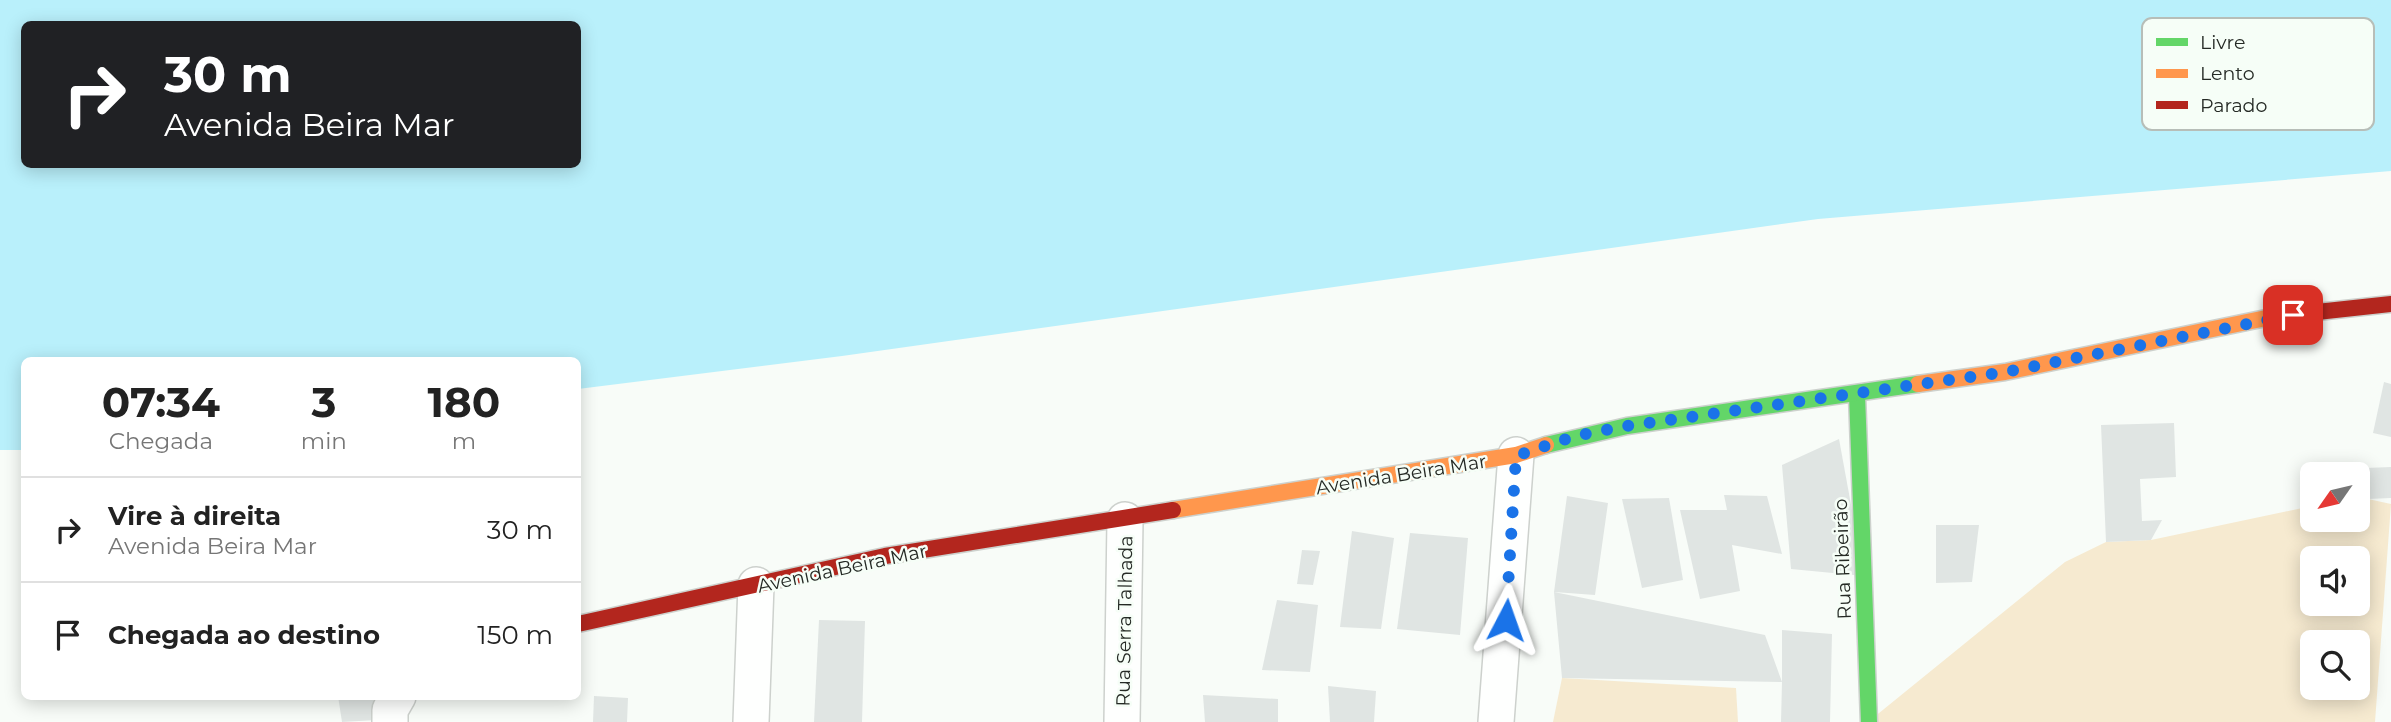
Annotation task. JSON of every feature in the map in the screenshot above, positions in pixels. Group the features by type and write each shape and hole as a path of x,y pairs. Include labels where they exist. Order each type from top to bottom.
{"street":[{"name":"Avenida Beira Mar","path":"581,623 885,556 1516,456 1575,436 1627,426 1857,395 2078,359 2271,317 2391,304"},
{"name":"Rua Ribeirão","path":"1857,395 1869,722"},
{"path":"1496,722 1516,456"},
{"name":"Rua Serra Talhada","path":"1122,722 1125,520"},
{"path":"751,722 757,585"}],"shaded area":[{"path":"2370,499 2391,504 2375,722 1868,722 2065,562 2106,542 2151,540 2300,509 2300,532 2370,532"},
{"path":"1562,678 1736,688 1738,722 1553,722"}],"water":[{"path":"0,0 2391,0 2391,171 1818,219 842,356 581,389 581,357 21,357 21,450 0,450"}],"building":[{"path":"2384,382 2391,384 2391,437 2373,433"},
{"path":"2174,423 2176,477 2140,479 2142,521 2162,520 2151,540 2106,542 2101,425"},
{"path":"1839,439 1864,576 1791,569 1782,465"},
{"path":"2391,467 2391,498 2370,499 2370,468"},
{"path":"1724,495 1767,496 1782,554 1732,545 1740,591 1700,599 1680,510 1727,510"},
{"path":"1567,496 1608,503 1595,595 1554,592"},
{"path":"1669,498 1683,580 1642,588 1622,499"},
{"path":"1936,525 1979,525 1972,582 1936,583"},
{"path":"1352,531 1394,538 1381,629 1340,627"},
{"path":"1410,533 1468,538 1460,635 1397,629"},
{"path":"1302,550 1320,551 1313,585 1297,584"},
{"path":"1554,592 1765,635 1782,682 1562,678"},
{"path":"1277,600 1318,605 1310,672 1262,670"},
{"path":"819,620 865,621 862,722 814,722"},
{"path":"1782,630 1832,634 1830,722 1781,722"},
{"path":"1328,686 1376,691 1374,722 1330,722"},
{"path":"1203,695 1278,699 1278,722 1205,722"},
{"path":"594,696 628,698 627,722 593,722"},
{"path":"339,700 374,700 376,720 342,722"}],"traffic: fast":[{"path":"1546,445 1627,426 1918,384"},
{"path":"1857,395 1869,722"}],"traffic: slow":[{"path":"1918,384 2005,372 2271,317"},
{"path":"1173,510 1516,455 1546,445"}],"traffic: jam":[{"path":"2271,317 2391,304"},
{"path":"581,623 885,556 1173,510"}],"route":[{"path":"1506,620 1516,456 1575,436 1627,426 2005,372 2271,317 2293,315"}]}
